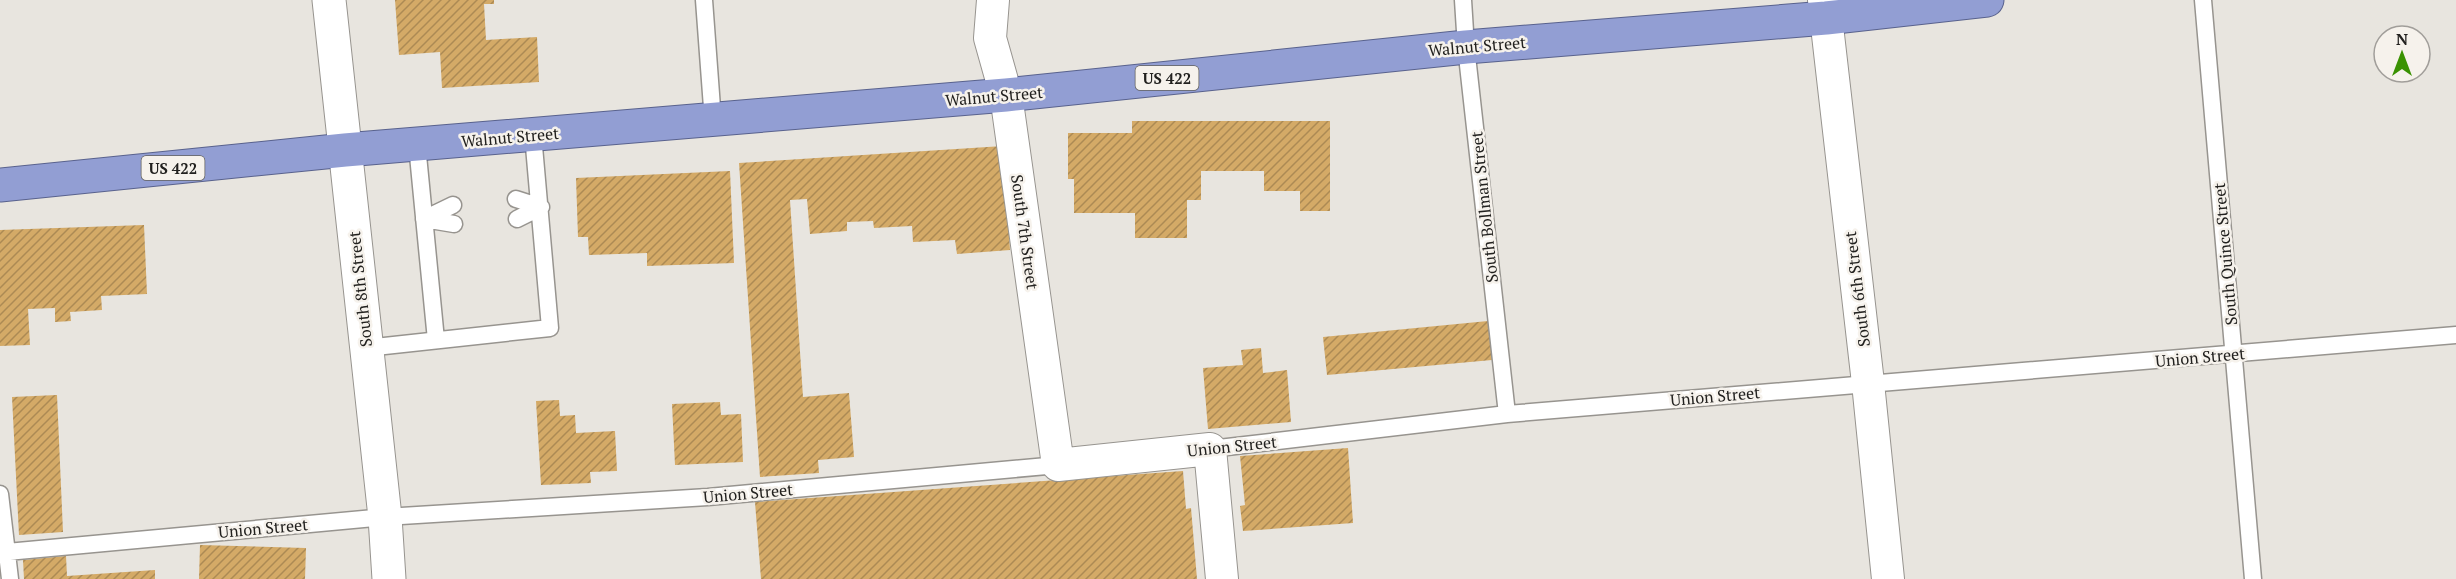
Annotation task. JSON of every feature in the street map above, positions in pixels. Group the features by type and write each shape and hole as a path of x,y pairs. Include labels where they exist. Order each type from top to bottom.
{"highway":[{"name":"Walnut Street","path":"0,185 345,150 1006,95 1825,9 1987,0"}],"street":[{"name":"South 8th Street","path":"329,0 385,517 389,579"},
{"name":"South 7th Street","path":"993,0 990,38 1006,95 1058,465"},
{"name":"South 6th Street","path":"1825,9 1888,579"},
{"name":"Union Street","path":"1058,465 1210,449"},
{"path":"1210,449 1222,579"}],"lane":[{"path":"704,0 713,121"},
{"name":"South Bollman Street","path":"1463,0 1466,47 1507,414"},
{"name":"South Quince Street","path":"2203,0 2253,579"},
{"path":"366,348 550,328 533,135"},
{"path":"417,145 436,340"},
{"path":"516,199 541,207"},
{"path":"424,219 453,205"},
{"path":"518,219 541,207"},
{"path":"424,219 454,224"},
{"name":"Union Street","path":"1210,449 1507,414 2456,335"},
{"name":"Union Street","path":"7,552 385,517 708,497 1058,465"},
{"path":"0,494 10,579"}],"building":[{"path":"395,0 494,0 494,4 484,4 486,40 537,37 539,82 442,88 440,52 399,55"},
{"path":"1132,121 1330,121 1330,211 1300,211 1300,191 1264,191 1264,171 1201,171 1201,200 1187,200 1187,238 1135,238 1135,213 1074,213 1074,179 1068,179 1068,133 1132,133"},
{"path":"1003,146 1010,250 957,254 955,240 913,242 912,226 874,228 873,221 847,222 847,231 810,234 807,199 790,200 803,397 849,393 854,457 818,460 819,473 760,477 739,163"},
{"path":"730,171 734,263 647,266 647,253 589,255 588,237 578,237 576,178"},
{"path":"144,225 147,294 101,296 102,310 70,312 71,321 55,322 55,308 28,309 30,345 0,346 0,230"},
{"path":"1488,321 1492,360 1327,375 1323,337"},
{"path":"1261,348 1263,373 1287,370 1291,422 1208,429 1203,368 1243,365 1241,350"},
{"path":"57,395 63,532 19,535 12,397"},
{"path":"559,400 560,416 575,415 576,433 615,431 617,471 590,472 591,483 541,485 536,401"},
{"path":"720,402 721,415 741,414 743,462 675,465 672,404"},
{"path":"1348,448 1353,523 1243,531 1240,506 1245,505 1240,456"},
{"path":"1183,471 1186,509 1191,508 1197,579 761,579 755,502"},
{"path":"200,545 306,548 305,579 199,579"},
{"path":"66,556 67,576 155,570 155,579 24,579 23,560"}]}
